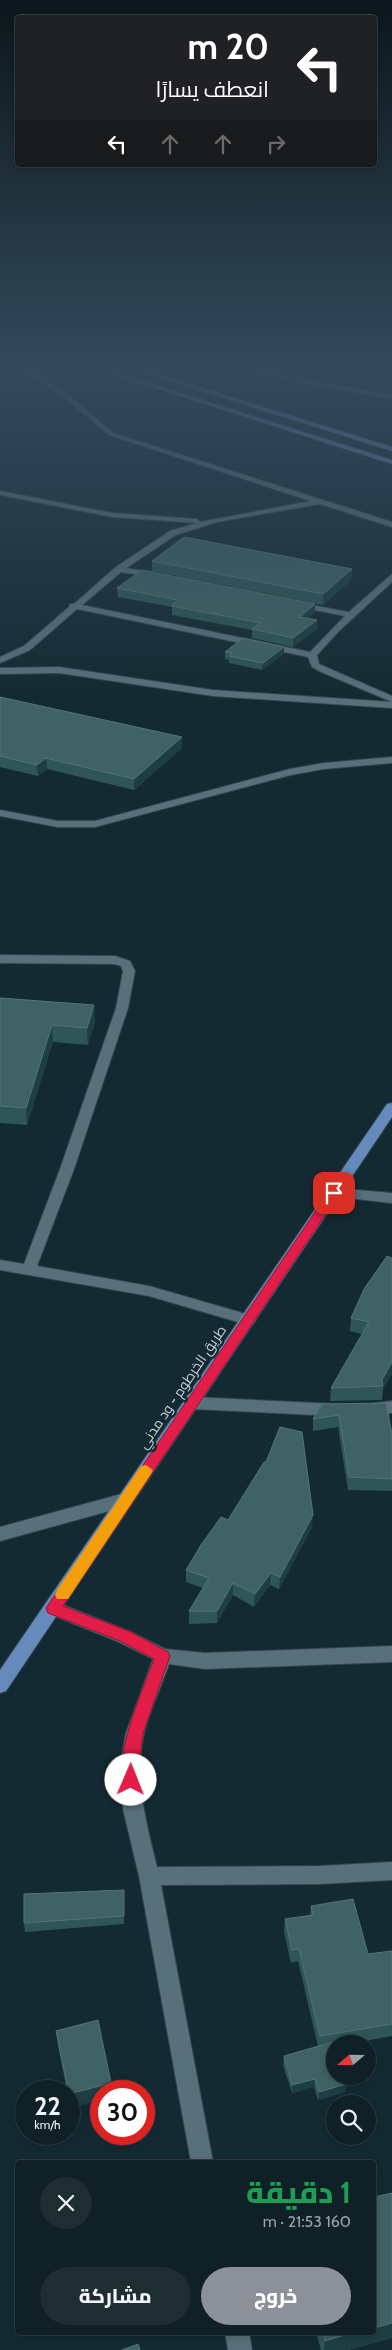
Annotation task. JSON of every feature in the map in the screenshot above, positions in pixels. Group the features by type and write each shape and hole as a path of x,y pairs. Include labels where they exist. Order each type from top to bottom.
{"highway":[{"name":"طريق الخرطوم - ود مدني","path":"0,1685 392,1108"}],"street":[{"path":"250,479 392,525"},
{"path":"0,492 130,517 175,521 216,520"},
{"path":"0,660 27,648 73,606 118,569 173,533 216,520 320,501"},
{"path":"118,569 167,578"},
{"path":"312,655 350,615 392,576"},
{"path":"283,602 350,615"},
{"path":"73,606 312,655"},
{"path":"312,655 316,665 322,669 392,699"},
{"path":"0,671 59,670 213,693 392,705"},
{"path":"0,813 55,825 74,827 95,824 290,772 324,766 392,760"},
{"path":"0,959 114,960 126,964 129,971 122,1008 67,1169 29,1270"},
{"path":"334,1193 392,1198"},
{"path":"0,1265 149,1291 248,1320"},
{"path":"192,1403 344,1410 392,1407"},
{"path":"0,1534 125,1500"},
{"path":"54,1608 125,1637 163,1656 205,1661 392,1654"},
{"path":"163,1656 135,1733 130,1766 133,1809 149,1876 202,2160"},
{"path":"149,1876 319,1875 392,1871"},
{"path":"238,2335 240,2350"}],"building":[{"path":"184,537 352,569 323,594 152,561"},
{"path":"142,570 315,604 300,617 317,620 293,638 252,629 261,623 172,606 178,600 117,588"},
{"path":"243,638 284,647 263,663 229,656 232,653 225,652"},
{"path":"0,697 182,737 134,779 46,758 37,765 0,756"},
{"path":"0,998 94,1005 87,1028 52,1025 26,1108 0,1106"},
{"path":"387,1256 392,1258 392,1362 382,1380 383,1386 331,1388 369,1322 351,1318 364,1289"},
{"path":"386,1403 392,1434 392,1479 349,1477 339,1415 313,1419 322,1404"},
{"path":"280,1427 302,1432 313,1515 280,1577 271,1573 255,1594 233,1583 217,1611 189,1611 209,1578 186,1570 221,1517 228,1520 264,1462 266,1462"},
{"path":"124,1890 124,1916 24,1923 24,1894"},
{"path":"353,1899 368,1954 392,1951 392,2024 320,2036 299,1949 292,1950 285,1919 313,1915 311,1906"},
{"path":"98,2020 110,2080 90,2080 90,2088 80,2091 80,2080 66,2080 56,2031"},
{"path":"326,2044 326,2085 343,2085 319,2092 315,2079 292,2085 284,2056"},
{"path":"392,2193 392,2323 376,2327 376,2197"},
{"path":"324,2335 345,2335 325,2341"},
{"path":"138,2344 140,2350 122,2350"}],"slow traffic":[{"path":"62,1595 146,1470"}],"route":[{"path":"131,1780 130,1766 135,1733 163,1656 125,1637 54,1608 125,1500 334,1193"}]}
